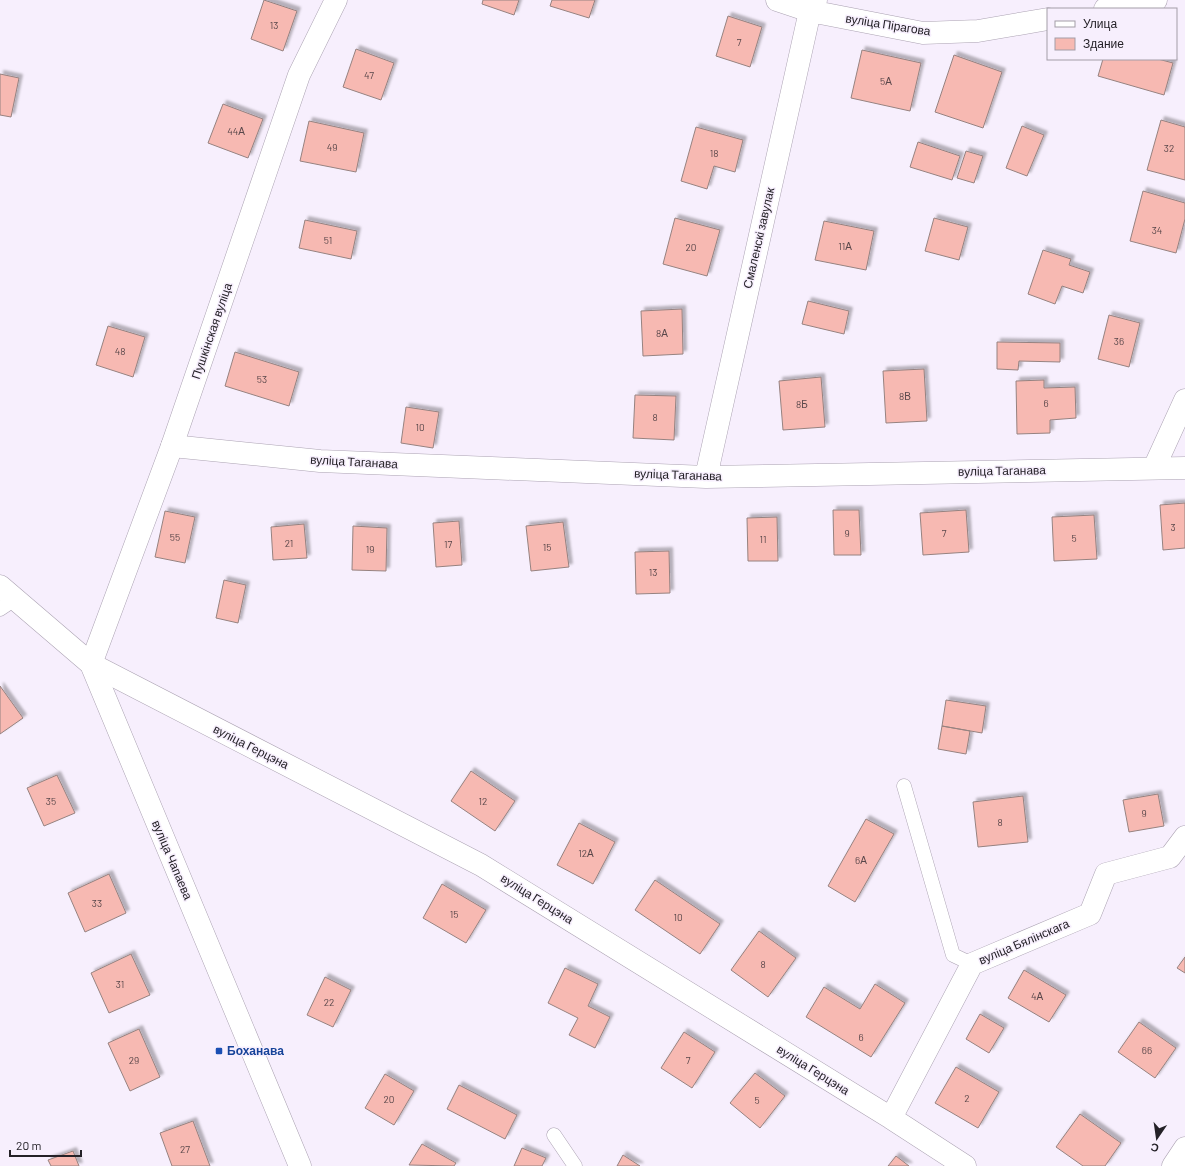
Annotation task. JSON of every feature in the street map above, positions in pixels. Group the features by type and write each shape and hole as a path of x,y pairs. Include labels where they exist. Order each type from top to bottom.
{"street":[{"name":"Пушкінская вуліца","path":"91,664 172,446 299,75 336,0"},
{"name":"вуліца Пірагова","path":"778,0 813,5 923,33 978,31 1047,19"},
{"path":"1111,8 1156,0"},
{"name":"Смаленскі завулак","path":"706,477 813,5"},
{"path":"1154,468 1185,400"},
{"name":"вуліца Таганава","path":"172,446 320,461 706,477 1185,468"},
{"name":"вуліца Чапаева","path":"5,598 91,664 300,1166"},
{"name":"вуліца Герцэна","path":"91,664 481,865 891,1118 965,1166"},
{"name":"вуліца Бялінскага","path":"891,1118 972,964 1090,914 1106,874 1170,857 1185,837"},
{"path":"1173,1166 1185,1148"}],"lane":[{"path":"904,786 953,954 972,964"},
{"path":"554,1135 574,1166"}],"building":[{"path":"264,0 297,11 283,51 251,39"},
{"path":"483,0 519,0 514,15 482,4"},
{"path":"552,0 595,0 589,18 550,6"},
{"path":"728,16 762,27 750,67 716,56"},
{"path":"356,49 394,63 381,100 343,87"},
{"path":"862,50 921,63 910,111 851,98"},
{"path":"954,55 1002,72 983,128 935,112"},
{"path":"1103,60 1162,60 1173,63 1164,95 1098,76"},
{"path":"0,74 19,78 11,117 0,115"},
{"path":"223,104 263,119 248,158 208,143"},
{"path":"1161,120 1185,127 1185,180 1147,170"},
{"path":"309,121 364,133 356,172 300,161"},
{"path":"1022,126 1044,135 1027,176 1006,168"},
{"path":"696,127 743,140 735,172 714,166 707,189 681,181"},
{"path":"918,142 960,156 952,180 910,167"},
{"path":"966,151 983,156 974,183 957,178"},
{"path":"1143,191 1185,203 1185,219 1176,253 1130,241"},
{"path":"675,218 720,230 707,276 663,264"},
{"path":"934,218 968,227 959,260 925,251"},
{"path":"305,220 357,231 351,259 299,248"},
{"path":"824,221 874,231 866,270 815,260"},
{"path":"1043,250 1071,259 1069,265 1090,272 1083,293 1062,286 1055,304 1028,294"},
{"path":"808,301 849,311 844,334 802,324"},
{"path":"682,309 683,354 643,356 641,311"},
{"path":"1109,315 1140,323 1129,367 1098,359"},
{"path":"108,326 145,337 133,377 96,365"},
{"path":"997,342 1060,343 1060,362 1019,361 1018,370 997,369"},
{"path":"235,352 299,372 289,406 225,386"},
{"path":"924,369 927,421 886,423 883,371"},
{"path":"821,377 825,427 783,430 779,381"},
{"path":"1044,380 1044,388 1075,387 1076,418 1050,420 1050,433 1017,434 1016,381"},
{"path":"635,395 676,396 674,440 633,438"},
{"path":"406,407 439,412 433,448 401,443"},
{"path":"1185,503 1185,548 1163,550 1160,505"},
{"path":"833,510 859,510 861,555 834,555"},
{"path":"966,510 969,552 923,555 920,513"},
{"path":"165,511 195,517 185,563 155,557"},
{"path":"1094,515 1097,559 1054,561 1052,517"},
{"path":"777,517 778,561 748,561 747,518"},
{"path":"459,521 462,565 436,567 433,523"},
{"path":"563,522 569,567 531,571 526,526"},
{"path":"304,524 307,558 273,560 271,527"},
{"path":"353,526 387,528 386,571 352,570"},
{"path":"669,551 670,593 636,594 635,552"},
{"path":"224,580 246,585 238,623 216,618"},
{"path":"0,686 23,718 0,734"},
{"path":"946,700 986,706 982,733 942,726"},
{"path":"942,726 970,731 966,754 938,749"},
{"path":"471,771 515,801 495,831 451,801"},
{"path":"57,775 75,813 44,826 27,788"},
{"path":"1158,794 1164,826 1129,832 1123,800"},
{"path":"1023,796 1028,842 978,847 973,802"},
{"path":"866,819 894,834 855,902 828,886"},
{"path":"579,823 615,842 593,884 557,865"},
{"path":"109,874 126,913 85,932 68,893"},
{"path":"655,880 720,924 700,954 635,910"},
{"path":"442,884 486,910 466,943 423,918"},
{"path":"759,931 796,958 768,997 731,970"},
{"path":"131,954 150,995 109,1013 91,973"},
{"path":"1185,957 1185,973 1177,968"},
{"path":"565,968 598,984 588,1006 610,1017 595,1048 569,1035 578,1018 548,1003"},
{"path":"1024,970 1066,995 1049,1022 1008,998"},
{"path":"325,977 351,990 333,1027 307,1015"},
{"path":"875,984 905,1003 871,1057 806,1017 824,987 860,1009"},
{"path":"980,1014 1004,1028 989,1053 966,1039"},
{"path":"1139,1022 1176,1048 1155,1078 1118,1052"},
{"path":"139,1029 160,1077 130,1091 108,1043"},
{"path":"684,1032 715,1052 692,1088 661,1068"},
{"path":"956,1067 999,1092 978,1128 935,1103"},
{"path":"755,1073 785,1096 760,1128 730,1103"},
{"path":"385,1074 414,1091 394,1125 365,1108"},
{"path":"459,1085 517,1115 505,1139 447,1109"},
{"path":"1080,1114 1121,1143 1105,1166 1083,1166 1056,1147"},
{"path":"193,1121 210,1166 172,1166 160,1133"},
{"path":"422,1144 456,1163 454,1166 409,1165"},
{"path":"522,1148 546,1158 542,1166 514,1166"},
{"path":"73,1151 79,1166 51,1166 48,1160"},
{"path":"623,1155 640,1166 617,1166"},
{"path":"896,1156 909,1166 888,1166"}],"place":[{"name":"Боханава","path":"219,1051"}]}
